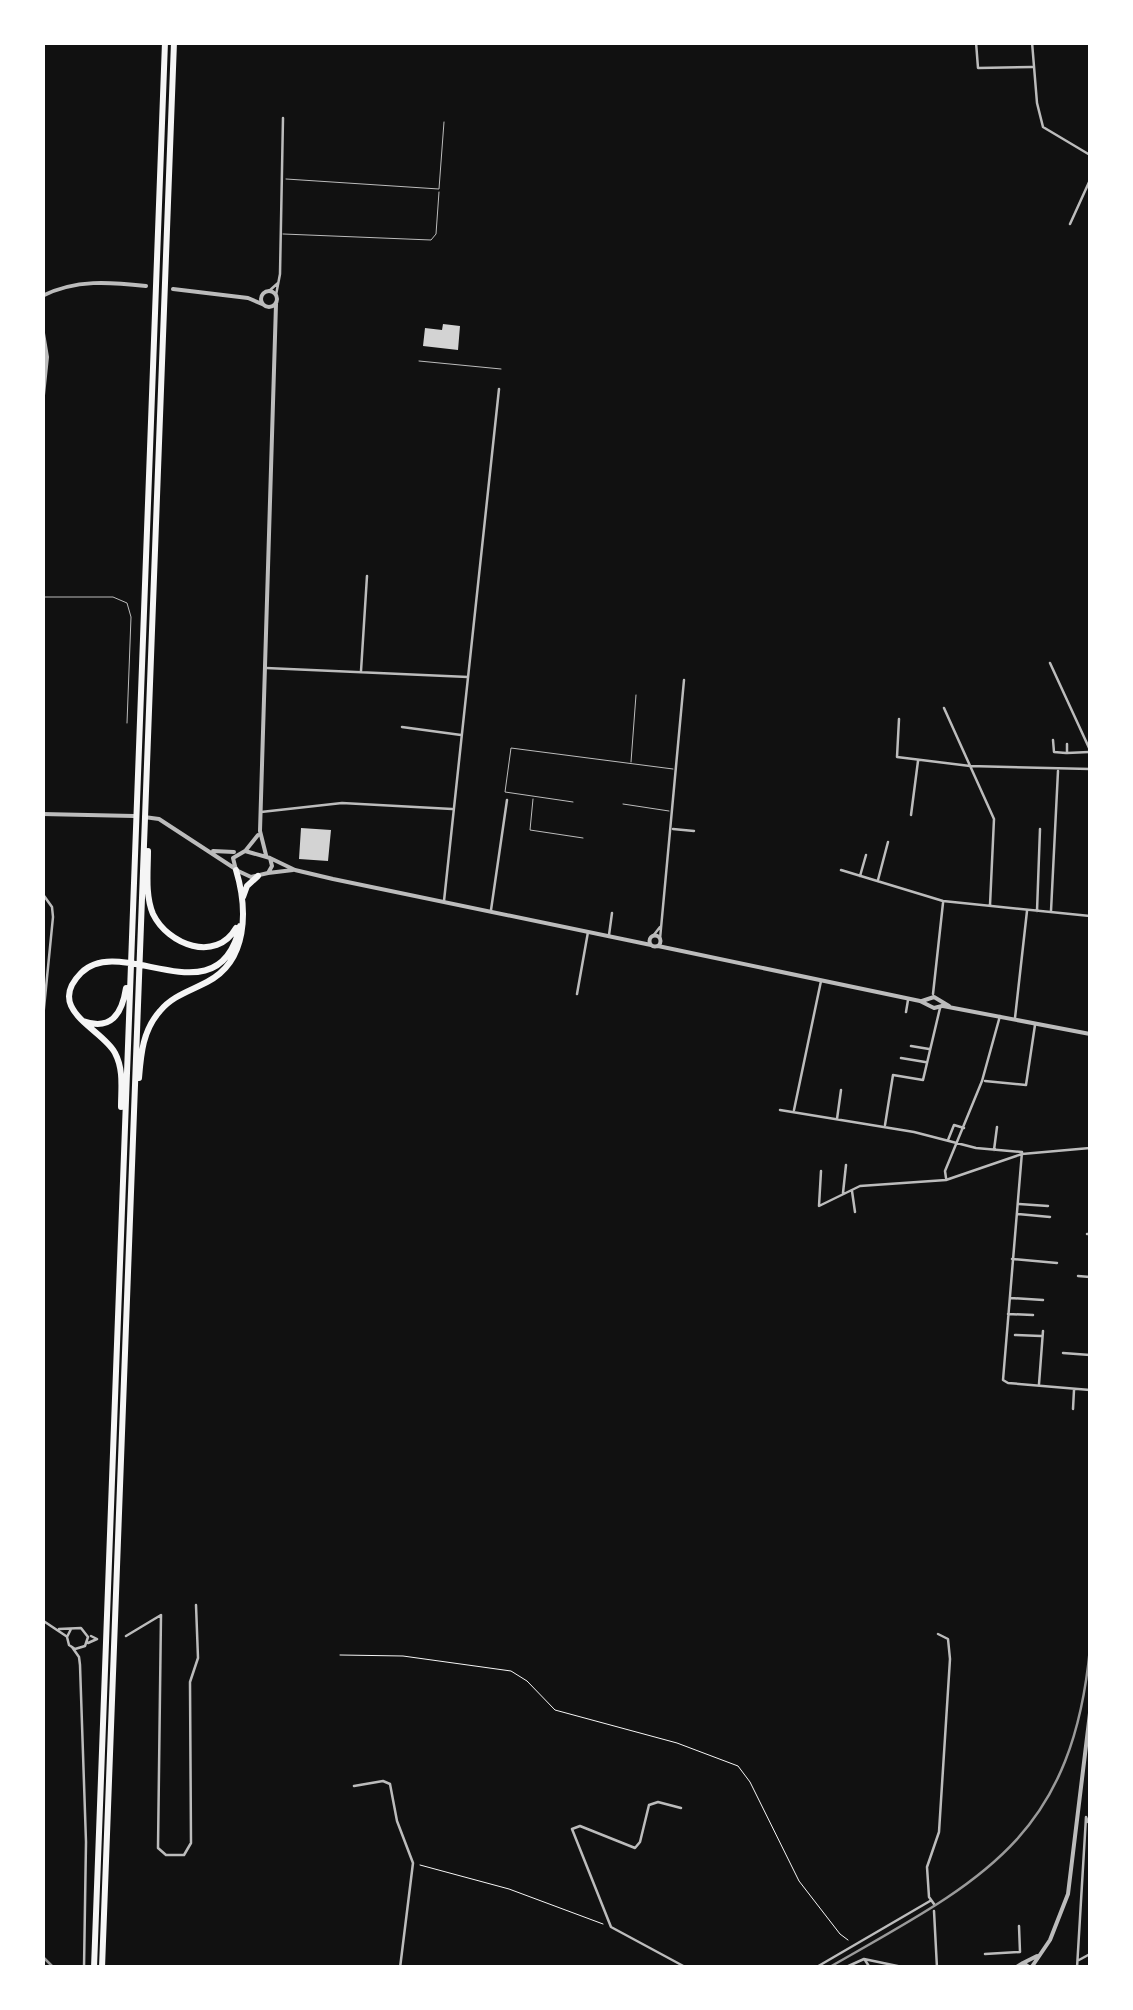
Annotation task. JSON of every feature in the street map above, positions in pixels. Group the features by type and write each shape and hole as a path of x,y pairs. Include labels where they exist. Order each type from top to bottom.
{"highway":[{"path":"102,1968 132,1174 165,42"},
{"path":"174,42 143,830 148,896 156,920 170,935 195,946 214,946 230,938 240,922"},
{"path":"78,1018 90,1024 104,1024 118,1015 123,1004 134,862 143,830"},
{"path":"94,1968 134,862"},
{"path":"235,869 242,904"},
{"path":"132,1174 141,1056 148,1029 172,1000 226,969 238,952 247,886 258,876"},
{"path":"120,1234 121,1071 112,1047 78,1018 71,997 77,978 91,966 117,963 177,972 206,970 231,950 240,922"}],"street":[{"path":"976,42 978,68 1034,67"},
{"path":"1032,42 1043,127 1090,156"},
{"path":"268,873 272,866 260,830 283,118"},
{"path":"1070,224 1090,180"},
{"path":"248,298 262,295 279,282"},
{"path":"42,296 88,283 146,286"},
{"path":"42,288 56,290"},
{"path":"173,290 248,298 277,316"},
{"path":"269,291 276,295"},
{"path":"262,295 262,304"},
{"path":"268,308 276,304"},
{"path":"42,327 48,357 42,405"},
{"path":"444,902 499,390"},
{"path":"361,673 366,576"},
{"path":"1050,662 1090,751 1054,752 1054,740"},
{"path":"265,668 469,677"},
{"path":"659,942 684,680"},
{"path":"944,708 994,819 990,906"},
{"path":"899,719 897,757 970,766 1090,769"},
{"path":"402,728 462,735"},
{"path":"1067,744 1067,753"},
{"path":"911,815 918,760"},
{"path":"1050,912 1058,771"},
{"path":"487,910 507,800"},
{"path":"261,812 342,803 454,810"},
{"path":"42,814 152,817 245,876 296,870"},
{"path":"671,829 694,832"},
{"path":"1037,911 1040,829"},
{"path":"235,869 233,858 254,844 260,830"},
{"path":"878,881 888,842"},
{"path":"210,851 242,851 296,870 650,945 659,942"},
{"path":"860,876 866,854"},
{"path":"840,870 943,902 1090,916"},
{"path":"42,893 53,917 42,1028"},
{"path":"885,1126 893,1075 923,1080 935,1003 943,902"},
{"path":"1015,1019 1027,910"},
{"path":"609,935 612,913"},
{"path":"650,945 661,926"},
{"path":"577,994 589,931"},
{"path":"633,939 652,936 670,948 1036,1024 1090,1031"},
{"path":"794,1113 822,980"},
{"path":"906,1012 908,998"},
{"path":"946,1180 945,1172 982,1081 1000,1016"},
{"path":"982,1081 1026,1085 1036,1024"},
{"path":"911,1046 929,1049"},
{"path":"902,1058 926,1062"},
{"path":"837,1119 841,1090"},
{"path":"780,1110 885,1126 956,1144 1022,1154 1090,1148"},
{"path":"948,1142 954,1125 964,1128"},
{"path":"994,1150 996,1127"},
{"path":"821,1171 820,1206 860,1186 946,1180 1022,1154"},
{"path":"1022,1154 1003,1380 1090,1390"},
{"path":"843,1194 846,1165"},
{"path":"852,1190 855,1212"},
{"path":"1018,1204 1048,1206"},
{"path":"1016,1214 1050,1217"},
{"path":"1011,1259 1057,1263"},
{"path":"1078,1276 1090,1277"},
{"path":"1008,1298 1042,1300"},
{"path":"1007,1314 1034,1315"},
{"path":"1039,1386 1043,1330"},
{"path":"1015,1335 1043,1336"},
{"path":"1064,1353 1090,1355"},
{"path":"1073,1409 1074,1389"},
{"path":"126,1636 161,1616 158,1848 166,1854 184,1854 191,1843 190,1682 198,1658 196,1605"},
{"path":"42,1620 60,1628 82,1628 97,1639 72,1647"},
{"path":"60,1628 79,1656"},
{"path":"67,1637 71,1630"},
{"path":"84,1968 86,1842 79,1656 88,1634"},
{"path":"815,1968 932,1903 927,1868 939,1832 950,1659 948,1639 938,1634"},
{"path":"1023,1963 1030,1968 1041,1954 1061,1917 1068,1894 1077,1810 1087,1771 1090,1714"},
{"path":"354,1786 383,1781 390,1784 397,1821 413,1863 400,1968"},
{"path":"682,1808 658,1802 649,1805 640,1842 634,1848 580,1826 572,1829 611,1927 688,1968"},
{"path":"1077,1968 1088,1822"},
{"path":"934,1911 938,1968"},
{"path":"986,1954 1020,1952 1019,1926"},
{"path":"1015,1968 1041,1954"},
{"path":"1078,1961 1090,1954"},
{"path":"861,1959 870,1968"},
{"path":"844,1968 861,1959 907,1968"}],"lane":[{"path":"281,234 431,240 436,234 444,122"},
{"path":"282,178 439,189"},
{"path":"419,361 501,369"},
{"path":"42,597 114,597 124,600 130,608 127,722"},
{"path":"631,764 636,696"},
{"path":"573,802 506,792 511,748 676,770"},
{"path":"533,796 530,830 583,838"},
{"path":"623,804 673,812"}],"path":[{"path":"340,1655 417,1657 511,1671 528,1681 555,1710 677,1743 738,1766 750,1782 799,1882 840,1934 855,1944"},
{"path":"413,1863 508,1889 611,1927"}],"building":[{"path":"443,324 460,326 458,350 423,346 425,328 442,330"},
{"path":"301,828 331,830 328,861 299,859"}],"railway":[{"path":"828,1968 973,1879 1009,1847 1039,1811 1063,1767 1080,1713 1090,1648"},
{"path":"42,1956 54,1968"}]}
